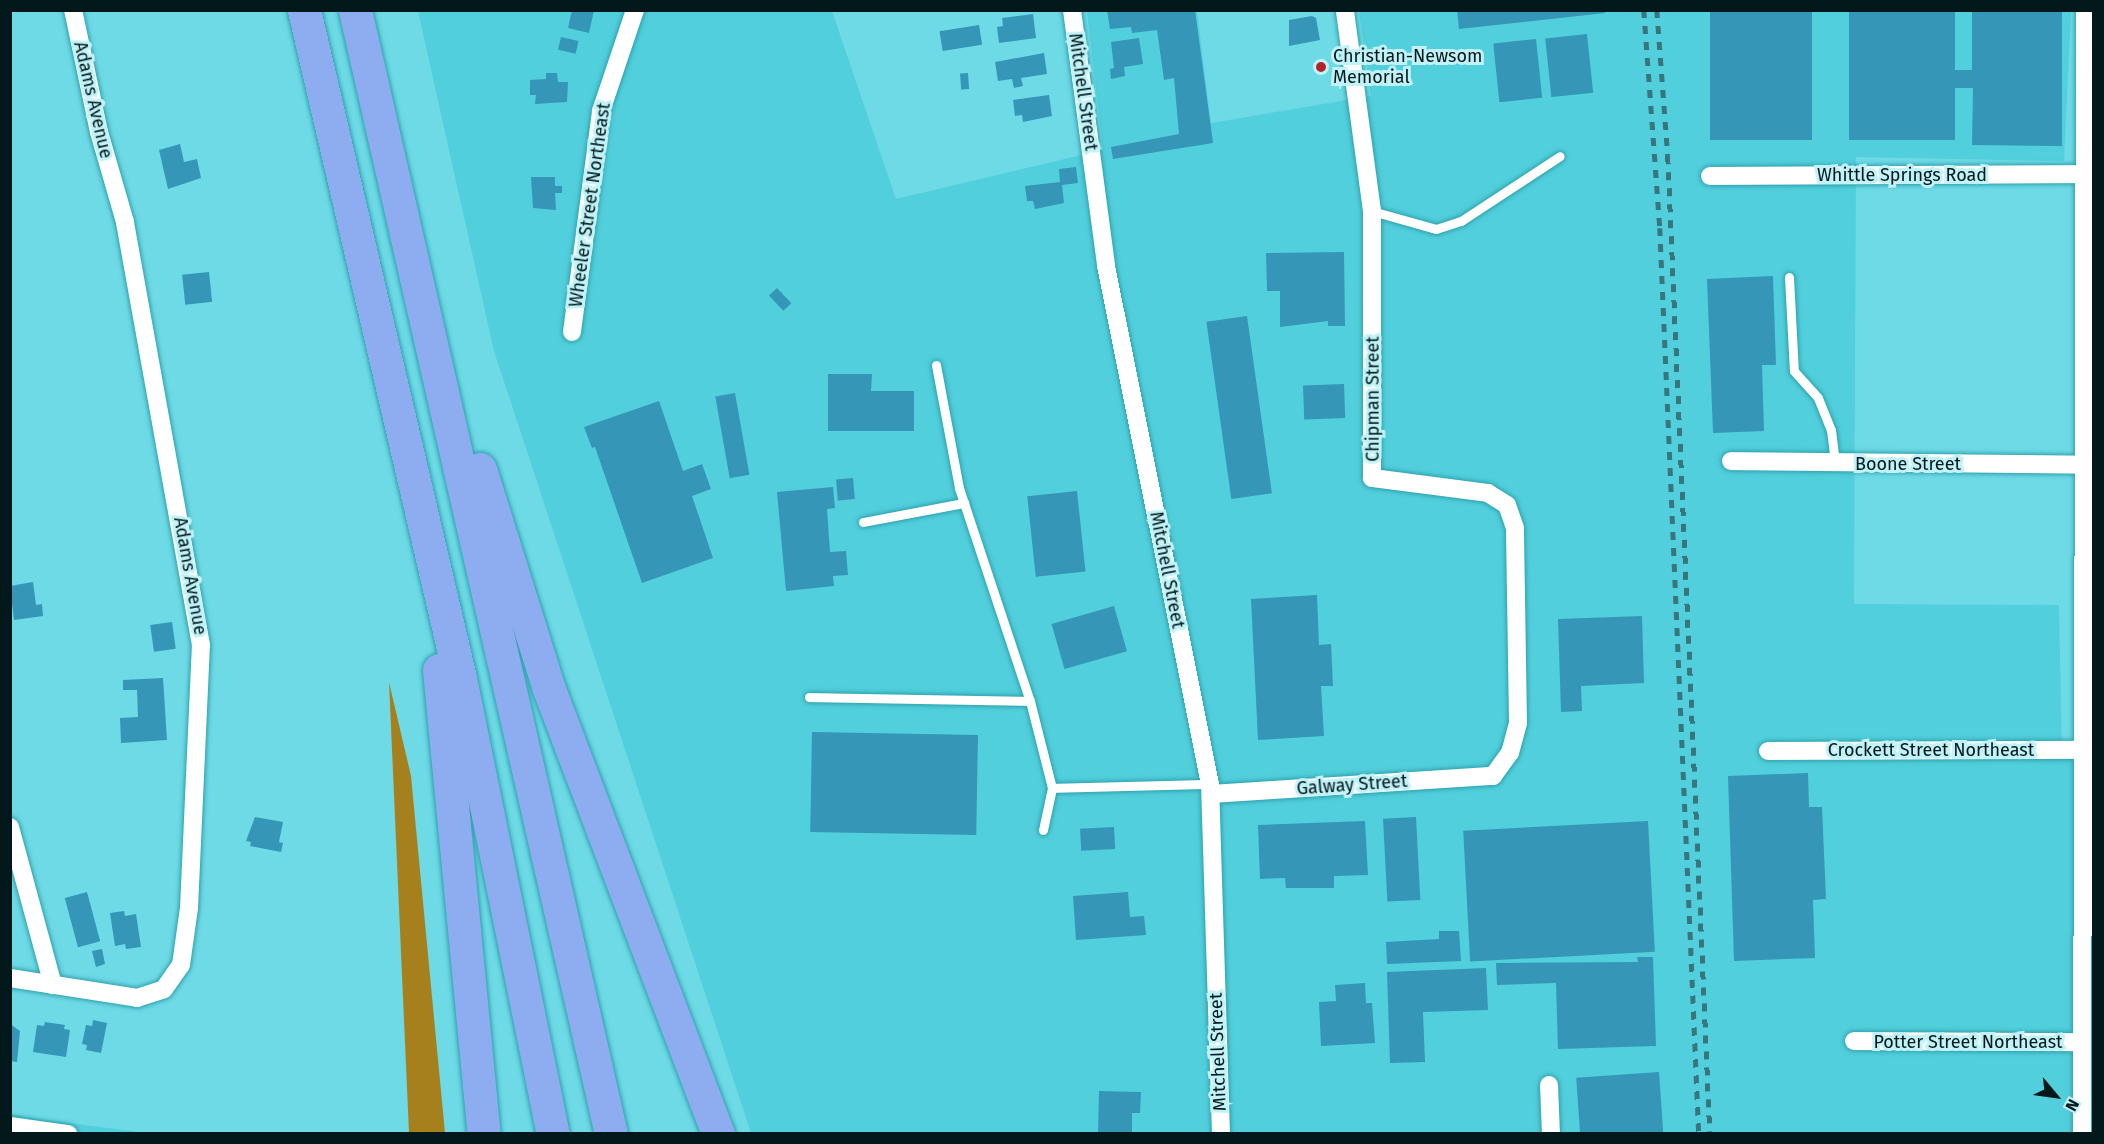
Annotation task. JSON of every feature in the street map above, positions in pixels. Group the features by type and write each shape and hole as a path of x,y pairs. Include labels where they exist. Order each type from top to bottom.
{"highway":[{"path":"304,10 460,678 553,1134"},
{"path":"355,10 611,1134"},
{"path":"407,238 549,689 718,1134"},
{"path":"423,522 484,1134"}],"street":[{"name":"Adams Avenue","path":"10,978 137,998 164,989 181,965 189,908 201,645 125,222 99,132 73,10"},
{"name":"Wheeler Street Northeast","path":"572,332 601,111 635,10"},
{"name":"Mitchell Street","path":"1072,10 1106,266 1210,789 1221,1134"},
{"name":"Chipman Street","path":"1345,10 1372,211 1372,478 1488,493 1508,505 1515,528 1518,723 1510,753 1493,776"},
{"path":"2082,1134 2089,749 2084,465 2090,174 2085,10"},
{"name":"Whittle Springs Road","path":"1710,176 2090,174"},
{"name":"Boone Street","path":"1731,461 1835,464 2084,465"},
{"name":"Crockett Street Northeast","path":"1768,751 2089,749"},
{"name":"Galway Street","path":"1210,789 1493,776"},
{"path":"10,827 53,985"},
{"name":"Potter Street Northeast","path":"1854,1041 2082,1042"},
{"path":"1549,1084 1551,1134"},
{"path":"10,1126 68,1134"}],"lane":[{"path":"1372,211 1436,229 1461,221 1560,156"},
{"path":"1789,277 1794,371 1818,398 1831,430 1835,464"},
{"path":"936,365 964,503 1030,700 1052,788 1043,830"},
{"path":"863,522 964,503"},
{"path":"809,697 1030,700"},
{"path":"1052,788 1210,789"}],"shaded area":[{"path":"418,11 832,11 896,199 1103,150 1087,11 1197,11 1211,123 1371,96 1359,11 2071,11 2064,161 1856,157 1854,604 2059,605 2062,758 2093,759 2093,1133 751,1133 494,351"},
{"path":"389,682 411,776 445,1133 409,1133"},
{"path":"10,1114 45,1120 147,1133 11,1133"}],"building":[{"path":"572,10 594,10 589,33 568,28"},
{"path":"1107,10 1195,10 1213,143 1113,159 1111,147 1179,134 1174,78 1164,80 1157,30 1132,33 1131,27 1110,29"},
{"path":"1457,10 1604,10 1605,13 1459,29"},
{"path":"1710,10 1812,10 1812,140 1710,140"},
{"path":"1849,10 1955,10 1955,70 1972,70 1972,10 2062,10 2062,146 1972,145 1973,88 1955,88 1955,140 1849,140"},
{"path":"1033,14 1036,38 999,43 997,27 1003,26 1002,18"},
{"path":"1312,16 1316,18 1320,40 1289,46 1289,20"},
{"path":"979,25 982,45 943,51 939,31"},
{"path":"1587,34 1593,93 1551,97 1545,38"},
{"path":"561,37 579,41 576,54 558,50"},
{"path":"1139,38 1143,64 1124,67 1125,76 1111,79 1110,69 1114,68 1111,42"},
{"path":"1536,39 1542,98 1499,102 1493,43"},
{"path":"1044,53 1047,74 1021,78 1023,86 1014,88 1012,79 998,81 995,62"},
{"path":"546,73 557,73 558,82 568,82 567,102 535,104 536,95 530,95 530,80 546,79"},
{"path":"968,73 969,89 961,90 960,74"},
{"path":"1049,95 1052,116 1023,122 1022,115 1015,116 1013,100"},
{"path":"180,144 184,162 197,159 201,178 168,189 159,150"},
{"path":"1076,167 1078,183 1062,185 1064,203 1035,209 1033,201 1027,201 1025,186 1060,182 1059,169"},
{"path":"531,177 555,177 555,186 562,186 562,193 555,193 556,210 533,208"},
{"path":"1344,252 1345,326 1328,326 1328,321 1280,327 1280,291 1267,291 1266,253"},
{"path":"209,272 212,302 185,305 182,275"},
{"path":"1773,276 1776,365 1762,365 1764,431 1713,433 1707,279"},
{"path":"777,288 791,303 783,311 769,296"},
{"path":"1247,316 1272,493 1231,499 1206,322"},
{"path":"828,374 872,374 871,391 914,391 914,431 828,431"},
{"path":"1344,384 1345,418 1304,419 1303,385"},
{"path":"735,393 749,475 730,478 715,396"},
{"path":"659,401 683,471 702,464 711,489 692,496 713,558 642,583 595,447 592,448 584,427"},
{"path":"853,478 855,499 838,500 836,479"},
{"path":"833,487 835,508 827,509 830,552 846,551 848,575 833,576 834,586 786,591 777,492"},
{"path":"1077,491 1085,572 1036,577 1027,496"},
{"path":"33,582 36,605 42,604 43,616 14,620 10,586"},
{"path":"1317,595 1319,645 1331,644 1333,686 1321,686 1324,736 1258,740 1251,599"},
{"path":"1114,606 1127,651 1064,669 1052,624"},
{"path":"1642,616 1644,683 1581,686 1582,711 1561,712 1558,619"},
{"path":"172,622 176,649 154,652 150,625"},
{"path":"163,678 167,740 121,743 120,718 138,717 137,690 123,690 123,680"},
{"path":"812,732 978,735 976,835 810,832"},
{"path":"1808,773 1809,807 1822,807 1826,899 1813,900 1815,958 1734,961 1728,776"},
{"path":"255,817 283,822 279,842 283,843 281,852 250,846 251,842 246,841"},
{"path":"1416,817 1420,900 1387,902 1383,819"},
{"path":"1365,821 1368,875 1334,876 1334,888 1286,888 1285,878 1260,879 1258,825"},
{"path":"1648,821 1655,952 1470,962 1463,831"},
{"path":"1114,827 1115,849 1081,851 1080,829"},
{"path":"87,892 100,941 78,947 65,898"},
{"path":"1128,892 1130,917 1144,916 1146,935 1076,940 1073,896"},
{"path":"124,911 125,916 136,914 141,947 126,949 125,944 115,946 110,913"},
{"path":"1439,931 1459,931 1461,961 1387,964 1386,942 1439,939"},
{"path":"102,949 105,964 96,967 92,951"},
{"path":"1637,957 1653,957 1656,1046 1558,1049 1556,983 1497,985 1496,963 1638,962"},
{"path":"1486,968 1488,1010 1423,1012 1425,1062 1390,1063 1387,972"},
{"path":"1365,983 1366,1003 1372,1003 1375,1043 1321,1046 1319,1002 1336,1001 1335,985"},
{"path":"93,1020 107,1023 101,1053 86,1050 87,1045 82,1044 86,1025 92,1026"},
{"path":"45,1022 65,1025 64,1029 70,1030 66,1057 33,1052 37,1025 44,1026"},
{"path":"10,1024 20,1031 17,1062 10,1061"},
{"path":"1659,1072 1663,1134 1580,1134 1576,1078"},
{"path":"1099,1091 1141,1092 1140,1113 1132,1113 1132,1134 1098,1134"}],"railway":[{"path":"1644,10 1660,228 1699,1134"},
{"path":"1657,10 1668,156 1710,1134"}],"place":[{"name":"Christian-Newsom Memorial","path":"1321,67"}]}
